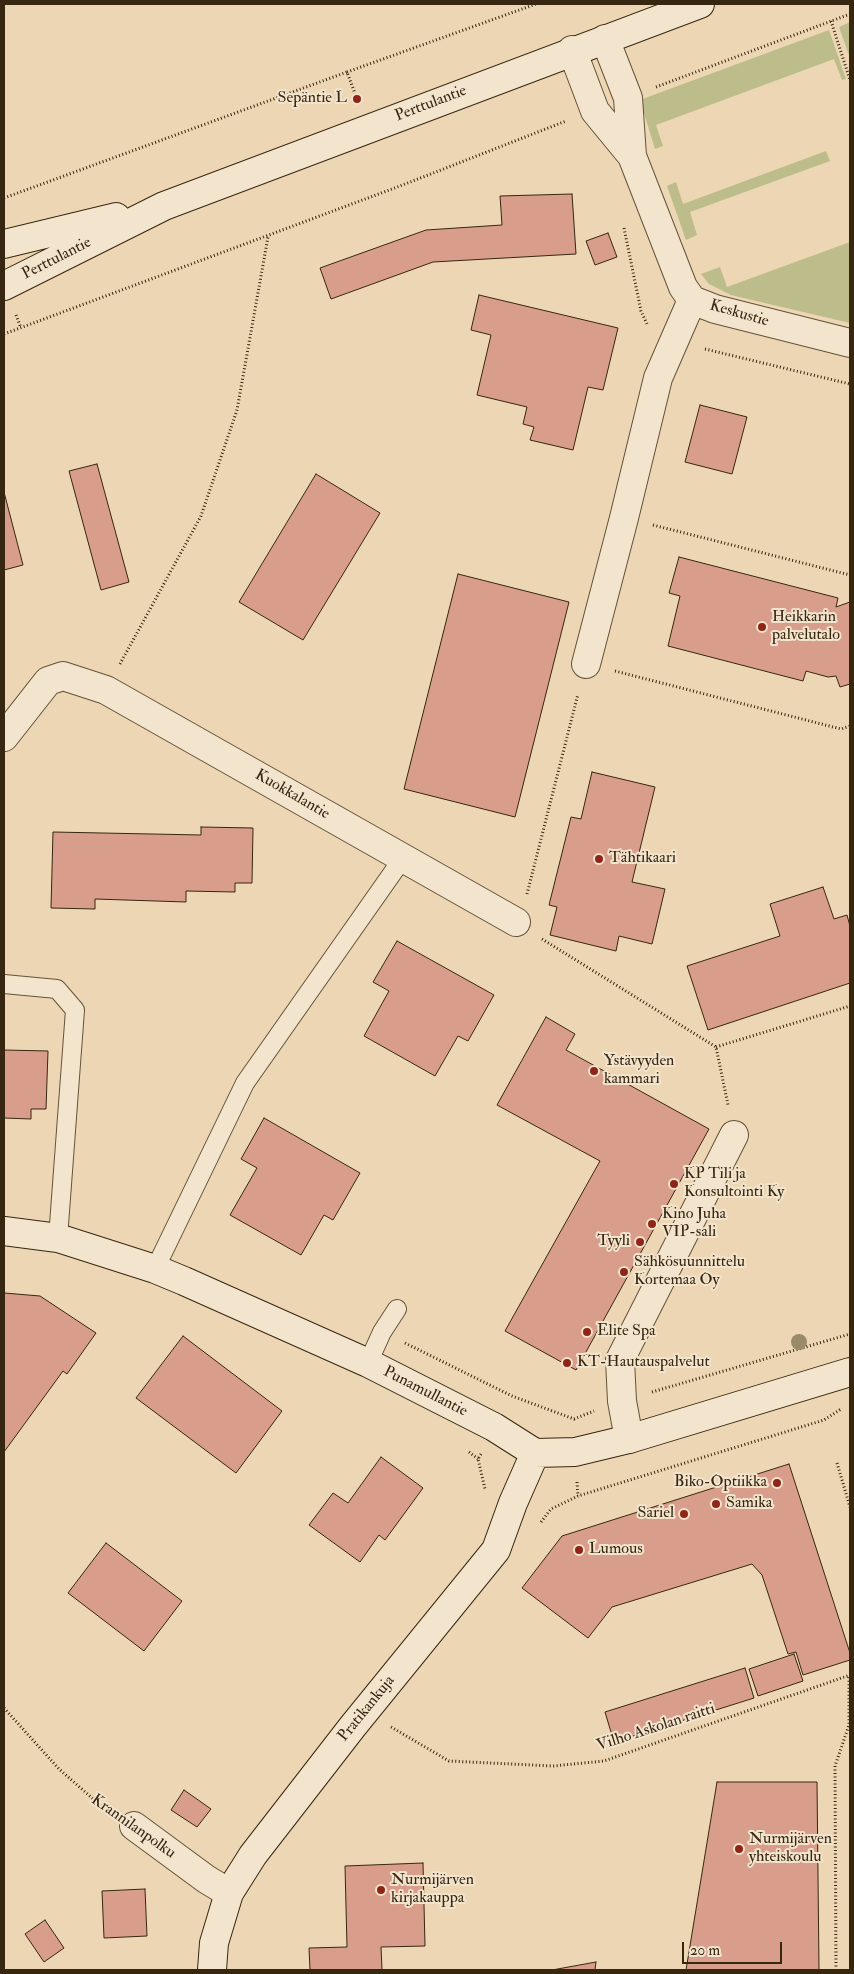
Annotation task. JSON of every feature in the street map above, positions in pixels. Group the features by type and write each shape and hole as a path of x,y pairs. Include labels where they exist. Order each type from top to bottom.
{"street":[{"name":"Perttulantie","path":"4,286 164,206 572,50 700,4"},
{"name":"Keskustie","path":"604,39 628,98 632,156 682,287 692,300 715,309 850,343"},
{"name":"Keskustie","path":"572,50 595,110 632,156"},
{"name":"Perttulantie","path":"4,244 164,206"},
{"path":"586,664 658,378 692,300"},
{"name":"Kuokkalantie","path":"4,737 48,681 63,676 106,690 516,922"},
{"path":"629,1439 622,1401 620,1360 734,1135"},
{"name":"Punamullantie","path":"4,1231 58,1238 155,1269 368,1363 494,1428 535,1453"},
{"path":"535,1453 575,1452 629,1439 850,1372"},
{"name":"Pratikankuja","path":"212,1970 214,1943 229,1893 253,1855 353,1726 496,1550 513,1502 535,1453"},
{"name":"Krannilanpolku","path":"134,1826 206,1879 229,1893"}],"lane":[{"path":"155,1269 245,1083 403,858"},
{"path":"4,984 57,989 75,1010 58,1238"},
{"path":"368,1363 382,1332 397,1309"}],"path":[{"path":"4,198 536,4"},
{"path":"628,98 850,14"},
{"path":"831,21 850,80"},
{"path":"347,72 357,99"},
{"path":"4,334 268,236 595,110"},
{"path":"120,664 201,516 237,410 268,236"},
{"path":"624,518 850,575"},
{"path":"734,1135 716,1048 516,922 524,904 586,664 841,729 850,726"},
{"path":"716,1048 850,1006"},
{"path":"552,1509 578,1496 824,1420 842,1408"},
{"path":"838,1463 850,1507"},
{"path":"836,1970 835,1766 849,1725 850,1675"},
{"name":"Vilho Askolan raitti","path":"384,1722 449,1761 553,1766 604,1761 850,1675"},
{"name":"Krannilanpolku","path":"4,1708 59,1769 105,1810 134,1826"}],"green space":[{"path":"850,22 850,58 839,27"},
{"path":"829,30 846,79 842,80 834,59 656,125 663,146 655,149 640,100"},
{"path":"826,151 830,161 690,212 697,235 686,240 667,186 676,182 683,204"},
{"path":"850,242 850,323 731,295 709,284 701,274 720,267 727,287"}],"building":[{"path":"572,194 576,254 433,262 331,299 320,268 426,230 502,225 500,196"},
{"path":"608,233 617,257 595,265 586,241"},
{"path":"479,295 618,328 603,390 588,387 573,450 530,440 534,427 523,424 527,407 477,395 491,335 471,330"},
{"path":"700,405 747,417 732,474 685,462"},
{"path":"97,464 129,582 101,590 69,471"},
{"path":"316,474 380,513 303,640 239,602"},
{"path":"4,492 23,565 4,570"},
{"name":"Heikkarin palvelutalo","path":"679,557 838,598 836,607 850,602 850,684 840,687 836,676 828,677 806,671 803,681 668,646 680,596 669,593"},
{"path":"458,574 569,602 515,817 404,789"},
{"name":"Tähtikaari","path":"592,772 655,787 632,882 665,889 652,944 619,936 616,951 550,935 557,907 549,905 571,817 581,819"},
{"path":"201,827 253,828 252,883 235,883 235,892 186,891 186,902 95,899 95,909 51,908 53,832 201,835"},
{"path":"823,887 834,919 847,915 850,926 850,983 708,1030 687,966 780,936 770,904"},
{"path":"397,941 494,995 468,1041 458,1036 435,1076 364,1036 389,991 373,982"},
{"path":"546,1017 575,1034 566,1050 709,1129 576,1370 505,1331 600,1161 497,1105"},
{"path":"4,1050 48,1051 46,1109 31,1109 31,1119 4,1118"},
{"path":"264,1118 360,1173 333,1220 324,1215 301,1255 230,1215 257,1168 241,1159"},
{"path":"4,1293 40,1296 96,1333 67,1374 63,1371 4,1452"},
{"path":"183,1336 282,1411 236,1473 136,1398"},
{"path":"381,1457 423,1488 385,1540 379,1535 360,1562 309,1525 333,1493 348,1503"},
{"path":"789,1464 850,1653 850,1660 803,1675 796,1652 788,1654 762,1575 752,1564 612,1607 588,1638 522,1588 562,1536"},
{"path":"106,1543 182,1601 144,1651 68,1593"},
{"path":"794,1654 803,1681 758,1696 749,1669"},
{"path":"745,1668 754,1698 614,1742 605,1712"},
{"path":"717,1782 817,1782 819,1970 686,1970"},
{"path":"184,1790 211,1809 197,1827 171,1810"},
{"path":"423,1863 425,1946 381,1947 382,1970 310,1970 309,1948 347,1947 345,1866"},
{"path":"145,1889 147,1936 104,1938 102,1891"},
{"path":"45,1920 64,1948 44,1962 25,1934"},
{"path":"596,1962 595,1970 552,1970"}],"place":[{"name":"Sepäntie L","path":"357,99"},
{"name":"Heikkarin palvelutalo","path":"762,627"},
{"name":"Tähtikaari","path":"599,859"},
{"name":"Ystävyyden kammari","path":"594,1071"},
{"name":"KP Tili ja Konsultointi Ky","path":"674,1184"},
{"name":"Kino Juha VIP-sali","path":"652,1224"},
{"name":"Tyyli","path":"640,1242"},
{"name":"Sähkösuunnittelu Kortemaa Oy","path":"624,1272"},
{"name":"Elite Spa","path":"587,1332"},
{"name":"KT-Hautauspalvelut","path":"567,1363"},
{"name":"Biko-Optiikka","path":"777,1483"},
{"name":"Samika","path":"716,1504"},
{"name":"Sariel","path":"684,1514"},
{"name":"Lumous","path":"579,1550"},
{"name":"Nurmijärven yhteiskoulu","path":"739,1849"},
{"name":"Nurmijärven kirjakauppa","path":"381,1890"}]}
